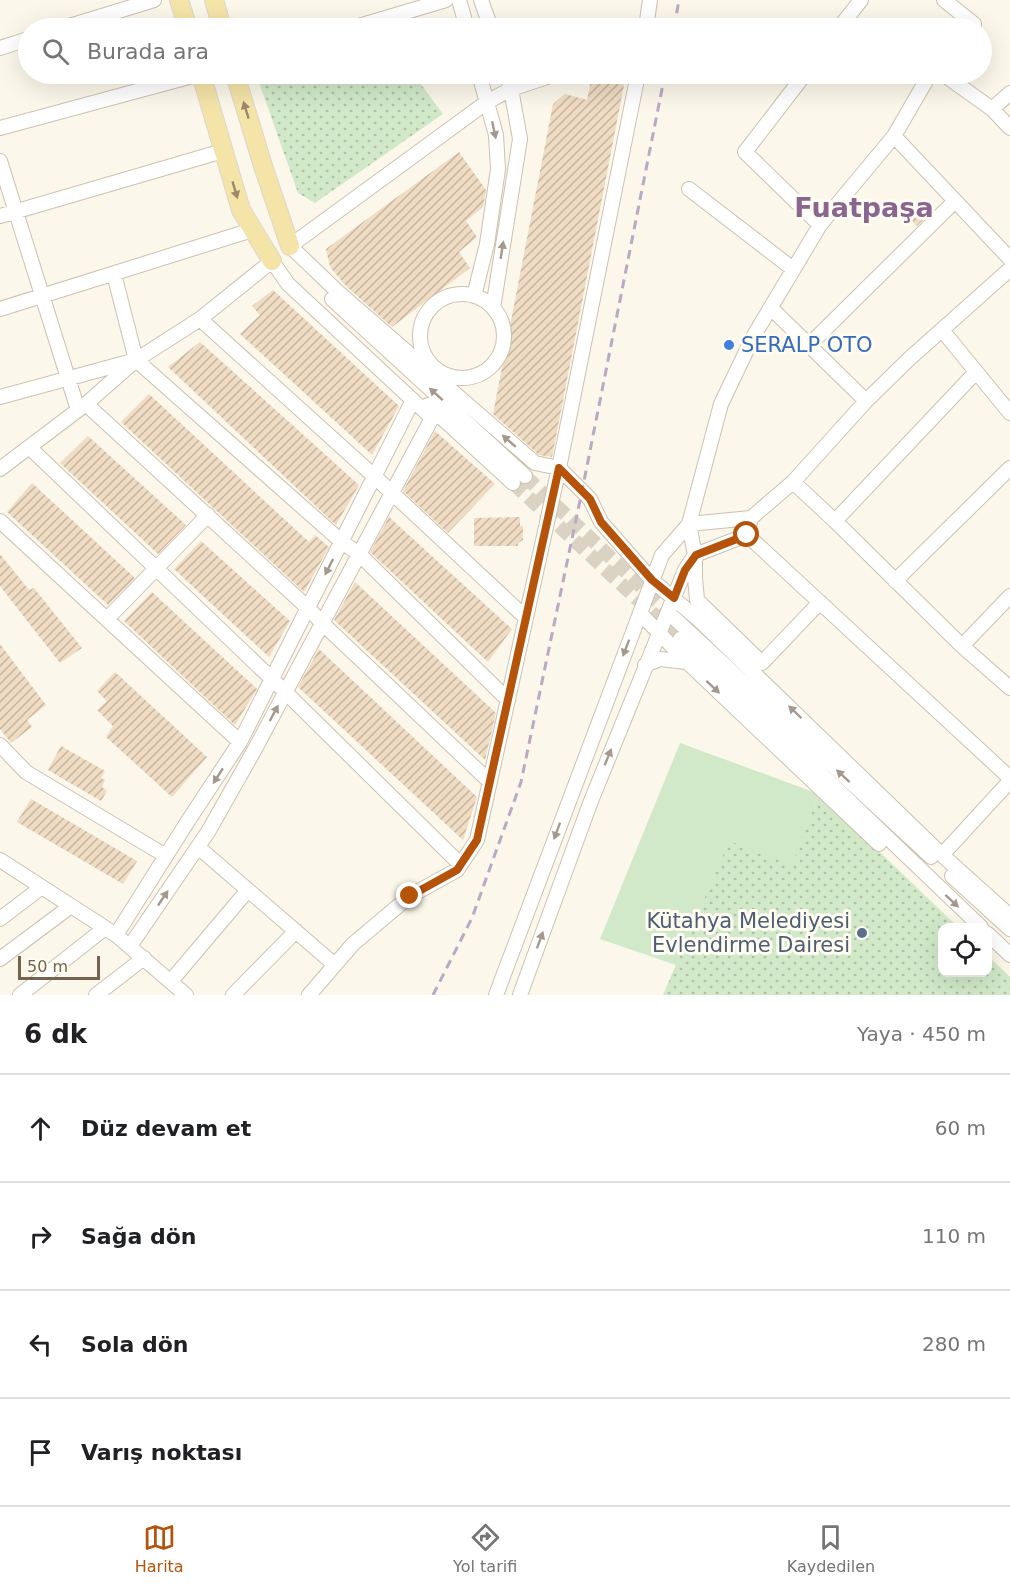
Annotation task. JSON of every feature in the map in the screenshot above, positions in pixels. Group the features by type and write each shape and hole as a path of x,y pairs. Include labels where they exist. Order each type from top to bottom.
{"main road":[{"path":"180,0 185,18"},
{"path":"214,0 219,18"},
{"path":"204,84 241,210 272,261"},
{"path":"238,84 290,246"}],"street":[{"path":"96,18 154,0"},
{"path":"386,18 446,0"},
{"path":"459,0 464,18"},
{"path":"481,0 487,18"},
{"path":"647,18 650,0"},
{"path":"847,18 861,0"},
{"path":"944,0 963,18"},
{"path":"963,0 969,18"},
{"path":"0,48 18,42"},
{"path":"0,128 164,84"},
{"path":"474,296 487,244 498,169 496,135 482,84"},
{"path":"493,308 520,140 509,84"},
{"path":"290,246 487,102 526,84"},
{"path":"309,995 353,944 410,896 457,870 477,840 559,468 636,84"},
{"path":"797,84 745,152 820,225"},
{"path":"496,995 662,555 689,524 721,404 753,337 820,225 894,136 924,84"},
{"path":"957,84 992,109 1010,128"},
{"path":"992,109 1010,93"},
{"path":"894,136 1010,259"},
{"path":"0,216 223,151"},
{"path":"0,161 68,378 82,407 208,516 490,782"},
{"path":"689,189 793,269"},
{"path":"808,346 955,201"},
{"path":"0,309 252,230"},
{"path":"290,246 338,292 534,464 559,468 590,499 601,522 652,580 699,620 942,855 1010,916"},
{"path":"290,246 328,295 525,476"},
{"path":"0,469 82,407 136,360 200,319 272,261"},
{"path":"130,946 208,832 255,749 432,418 288,284 272,261"},
{"path":"272,261 513,483"},
{"path":"689,524 751,518 793,482 866,401 1010,269"},
{"path":"114,274 136,360 358,554 508,700"},
{"path":"460,294 474,296 493,308 501,320 504,334 502,348 496,360 486,371 473,377 459,378 446,375 434,368 425,356 420,343 425,315 434,304 447,297 460,294"},
{"path":"771,308 866,401"},
{"path":"200,319 375,477 526,618"},
{"path":"942,330 1010,413"},
{"path":"0,397 136,360"},
{"path":"835,521 976,372"},
{"path":"20,995 111,932 166,856 240,742 413,400"},
{"path":"29,447 272,679 460,864"},
{"path":"895,580 1010,468"},
{"path":"793,482 962,646 1010,688"},
{"path":"107,619 208,516"},
{"path":"747,535 751,518"},
{"path":"0,520 240,742"},
{"path":"689,524 696,555 697,600 762,663 820,602"},
{"path":"520,995 587,812 685,570 696,555 747,535"},
{"path":"747,535 1009,783 942,855"},
{"path":"962,646 1010,596"},
{"path":"640,613 687,662 909,873 924,874"},
{"path":"672,616 1010,930"},
{"path":"680,639 977,923"},
{"path":"645,666 660,659 687,662"},
{"path":"0,745 26,772 166,856"},
{"path":"198,847 335,965"},
{"path":"0,860 130,946 174,989 248,890"},
{"path":"0,919 42,887"},
{"path":"0,959 71,906"},
{"path":"233,995 296,931"},
{"path":"992,939 1010,955"},
{"path":"96,995 144,958"}],"green space":[{"path":"260,84 421,84 443,114 315,203 298,193"},
{"path":"680,743 819,794 792,865 729,841 676,965 600,939"},
{"path":"819,794 954,923 938,923 938,977 992,977 992,960 1010,977 1010,995 663,995 729,840 814,807"}],"building":[{"path":"590,84 624,84 552,457 539,455 493,414 553,104 565,94 587,100"},
{"path":"459,152 486,190 483,207 466,221 477,237 459,252 470,268 392,327 346,286 330,267 326,249"},
{"path":"917,205 927,216 917,226 907,216"},
{"path":"273,290 399,406 372,455 240,334 260,315 252,306"},
{"path":"200,342 359,485 336,525 168,367"},
{"path":"149,394 309,542 315,535 329,547 304,592 121,422"},
{"path":"435,431 495,484 448,533 403,491"},
{"path":"88,436 186,525 158,554 60,463"},
{"path":"32,483 135,578 108,605 7,512"},
{"path":"389,517 512,629 488,662 370,552"},
{"path":"520,517 520,526 523,526 523,540 518,543 518,546 474,546 474,518"},
{"path":"201,541 290,621 269,657 174,569"},
{"path":"0,554 29,590 34,588 82,648 60,663 0,586"},
{"path":"355,582 496,713 485,760 334,620"},
{"path":"152,592 257,689 235,725 124,621"},
{"path":"0,644 46,705 27,720 32,727 11,743 0,729"},
{"path":"319,649 477,797 463,840 298,687"},
{"path":"115,672 207,757 172,797 106,737 113,726 97,710 107,701 97,691"},
{"path":"61,746 105,771 101,778 105,780 102,787 107,791 101,801 48,770"},
{"path":"31,799 137,861 123,884 17,822"}],"tunnel":[{"path":"525,476 672,616"},
{"path":"513,483 680,639"}],"railway":[{"path":"676,18 679,0"},
{"path":"433,995 472,918 521,782 663,84"}],"place":[{"name":"SERALP OTO","path":"729,345"},
{"name":"Kütahya Melediyesi Evlendirme Dairesi","path":"862,933"}],"district":[{"name":"Fuatpaşa","path":"864,207"}],"route":[{"path":"410,896 457,870 477,840 559,468 590,499 601,522 652,580 674,598 685,570 696,555 747,535"}]}
